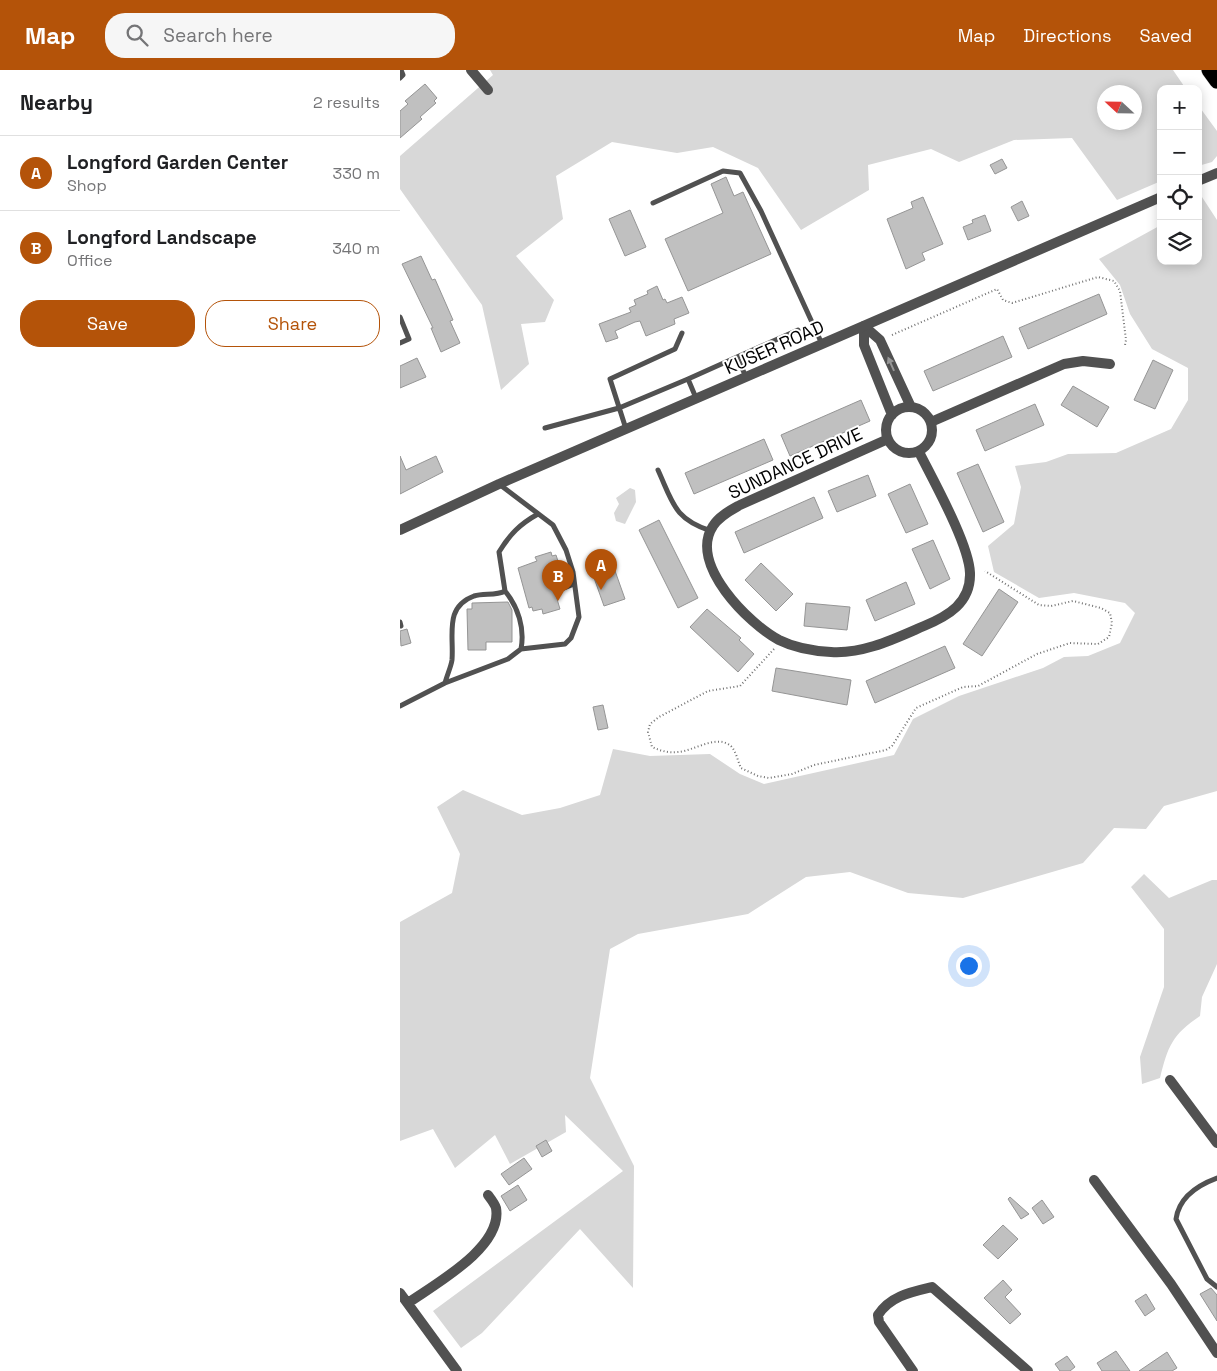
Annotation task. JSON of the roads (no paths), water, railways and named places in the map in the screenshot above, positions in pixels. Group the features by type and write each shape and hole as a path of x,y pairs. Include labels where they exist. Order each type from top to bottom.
{"highway":[{"path":"1209,70 1217,81"}],"street":[{"path":"471,70 488,90"},
{"path":"1202,179 1215,174"},
{"name":"KUSER ROAD","path":"400,530 499,484 1157,199"},
{"path":"864,326 880,340 911,407"},
{"path":"711,531 708,544 710,560 724,589 746,616 768,633 799,647 829,652 851,651 890,641 949,613 964,599 969,584 970,572 961,544 919,452 930,442 933,432 932,422 924,412 911,407 900,409 892,415 864,345 864,326"},
{"path":"932,422 1064,364 1083,361 1110,364"},
{"name":"SUNDANCE DRIVE","path":"892,415 886,427 888,439 900,452 919,452"},
{"name":"SUNDANCE DRIVE","path":"711,531 718,521 740,505 888,439"},
{"path":"1170,1080 1217,1143"},
{"path":"1094,1180 1171,1284 1217,1353"},
{"path":"408,1303 450,1274 487,1241 495,1226 496,1207 488,1195"},
{"path":"912,1371 879,1322 878,1315 886,1304 899,1296 932,1287 1028,1371"},
{"path":"400,1293 457,1371"}],"lane":[{"path":"400,78 403,75 401,70"},
{"path":"653,203 723,171 740,173 761,211 822,344"},
{"path":"400,317 409,339 400,343"},
{"path":"545,428 619,408 798,330"},
{"path":"626,429 610,379 675,349 682,333"},
{"path":"737,357 747,377"},
{"path":"688,379 696,399"},
{"path":"658,470 672,503 683,518 711,531"},
{"path":"400,706 445,682 508,659 521,648 564,644 571,638 579,617 566,550 552,525 499,484"},
{"path":"521,648 523,637 515,603 505,591 499,552 516,528 538,514"},
{"path":"563,584 564,588 574,584"},
{"path":"445,682 452,661 452,618 454,611 461,604 475,596 505,591"},
{"path":"1217,1178 1202,1184 1191,1192 1178,1208 1176,1219 1207,1279 1217,1287"}],"place":[{"name":"Longford Garden Center","path":"601,590"},
{"name":"Longford Landscape","path":"558,601"}]}
